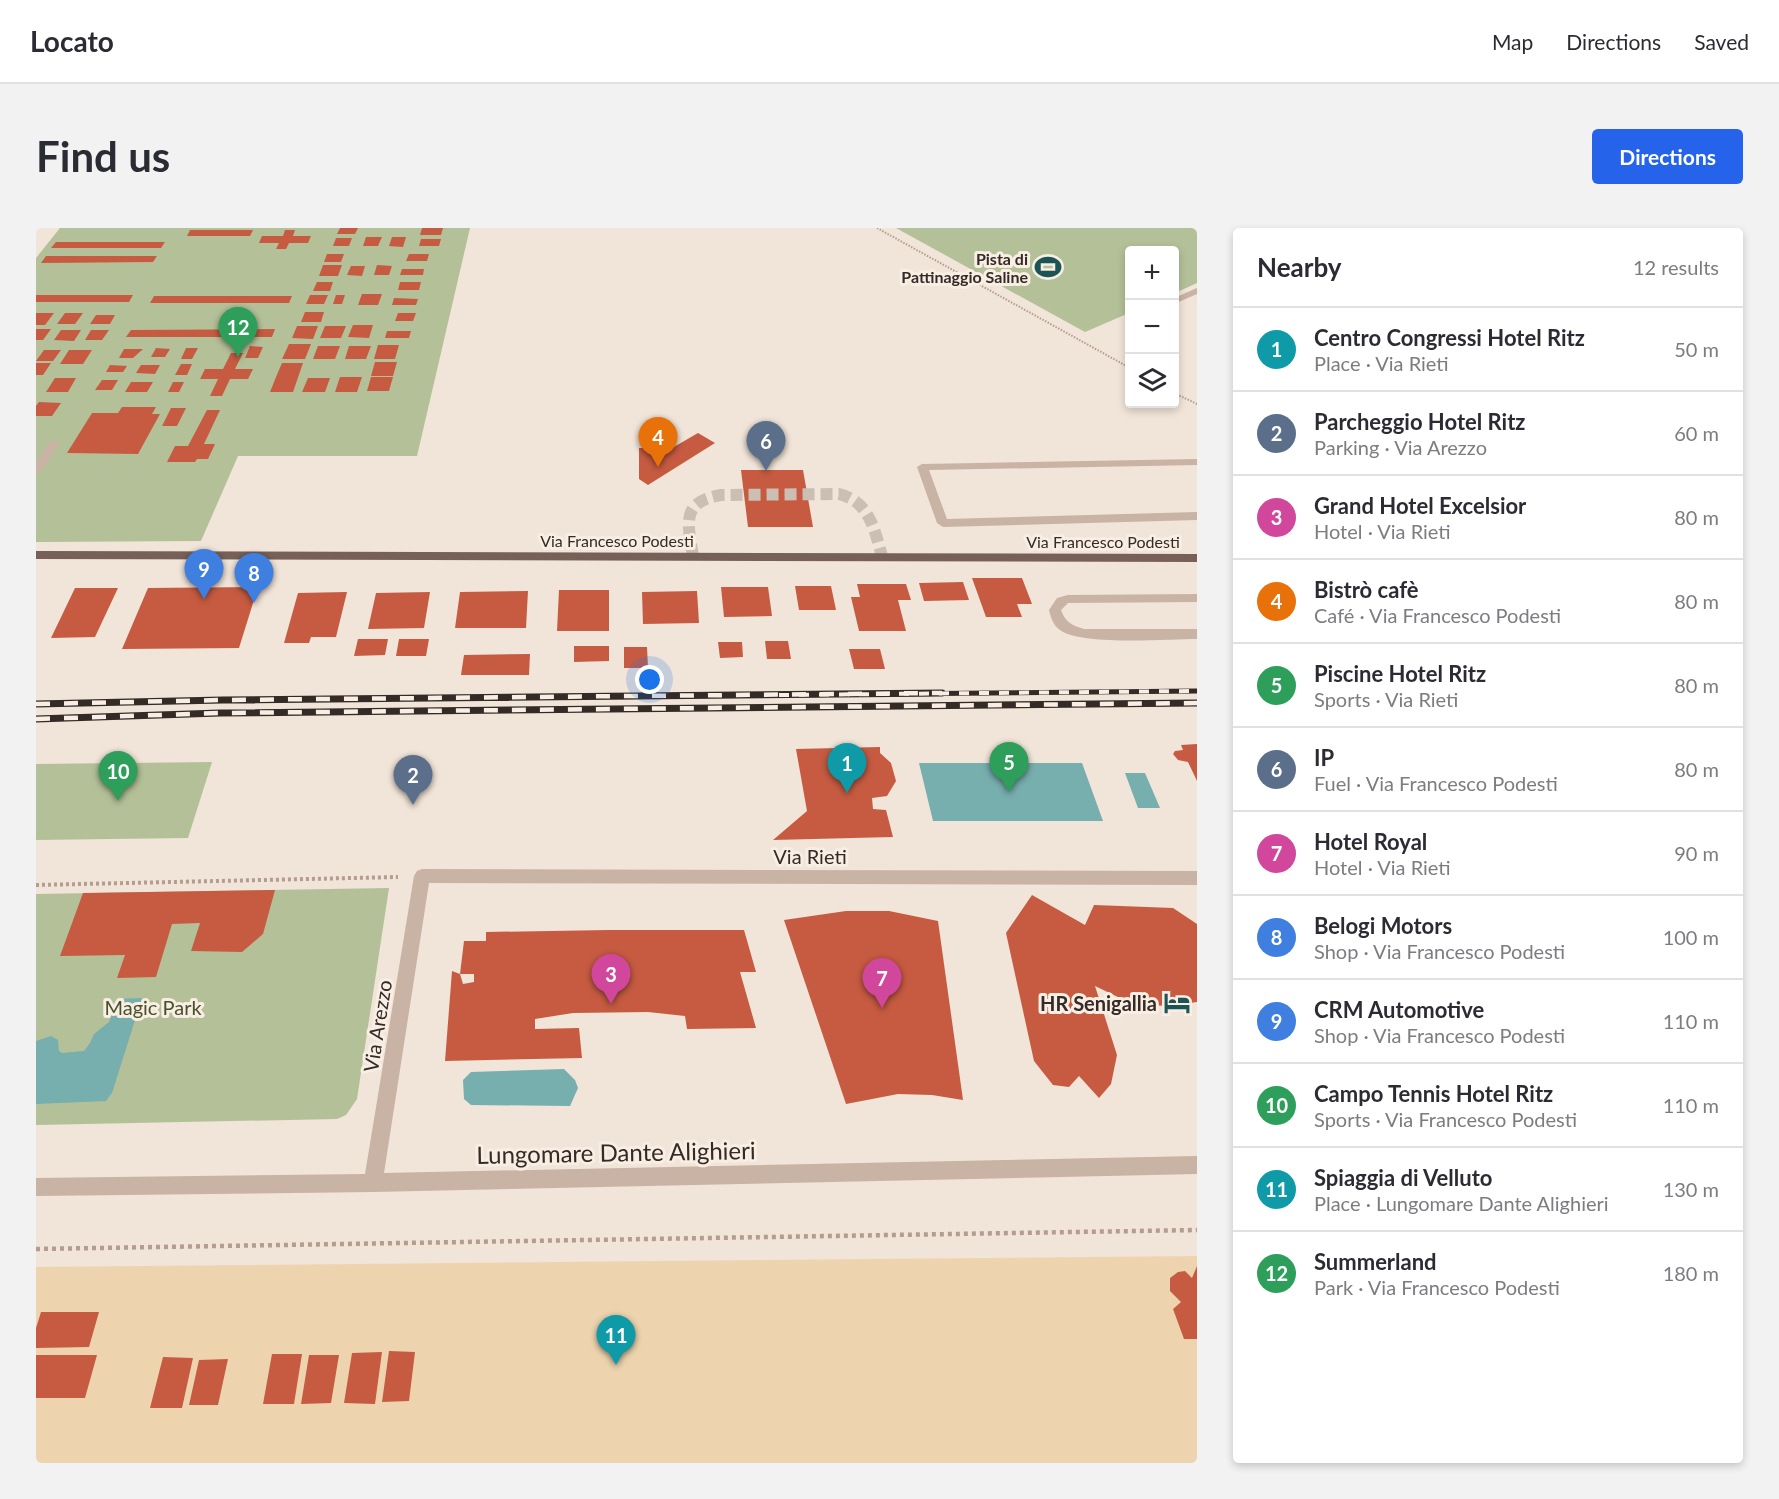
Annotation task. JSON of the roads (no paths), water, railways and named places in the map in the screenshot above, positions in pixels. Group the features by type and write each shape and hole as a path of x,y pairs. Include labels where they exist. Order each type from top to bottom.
{"main road":[{"name":"Via Francesco Podesti","path":"36,555 1197,558"}],"street":[{"path":"1176,300 1192,293 1197,305"},
{"path":"36,470 55,443"},
{"path":"1197,462 922,467 943,523 1197,516"},
{"path":"1197,598 1068,599 1061,601 1055,610 1059,622 1066,628 1084,634 1197,634"},
{"name":"Via Rieti","path":"422,876 1197,878"},
{"name":"Via Arezzo","path":"373,1183 422,876"},
{"name":"Lungomare Dante Alighieri","path":"36,1187 373,1183 1197,1165"}],"water":[{"path":"919,763 1082,763 1103,821 933,821"},
{"path":"1125,773 1145,773 1160,808 1138,808"},
{"path":"142,998 112,1093 106,1101 36,1104 36,1041 51,1036 58,1040 59,1051 62,1053 84,1051 94,1034 109,1022 118,999"},
{"path":"564,1069 575,1080 578,1088 570,1106 471,1105 464,1099 463,1080 471,1072"}],"tunnel":[{"path":"693,556 690,516 693,509 708,498 721,495 839,494 858,503 864,510 873,527 882,556"}],"railway":[{"path":"779,695 1197,691"},
{"path":"36,704 942,693"},
{"path":"36,719 220,713 1197,703"}],"place":[{"name":"Pista di Pattinaggio Saline","path":"1048,267"},
{"name":"Summerland","path":"238,357"},
{"name":"Bistrò cafè","path":"658,467"},
{"name":"IP","path":"766,471"},
{"name":"CRM Automotive","path":"204,599"},
{"name":"Belogi Motors","path":"254,603"},
{"name":"Piscine Hotel Ritz","path":"1009,792"},
{"name":"Centro Congressi Hotel Ritz","path":"847,793"},
{"name":"Campo Tennis Hotel Ritz","path":"118,801"},
{"name":"Parcheggio Hotel Ritz","path":"413,805"},
{"name":"HR Senigallia","path":"1177,1003"},
{"name":"Grand Hotel Excelsior","path":"611,1004"},
{"name":"Hotel Royal","path":"882,1008"},
{"name":"Spiaggia di Velluto","path":"616,1365"}],"park label":[{"name":"Magic Park","path":"153,1007"}]}
